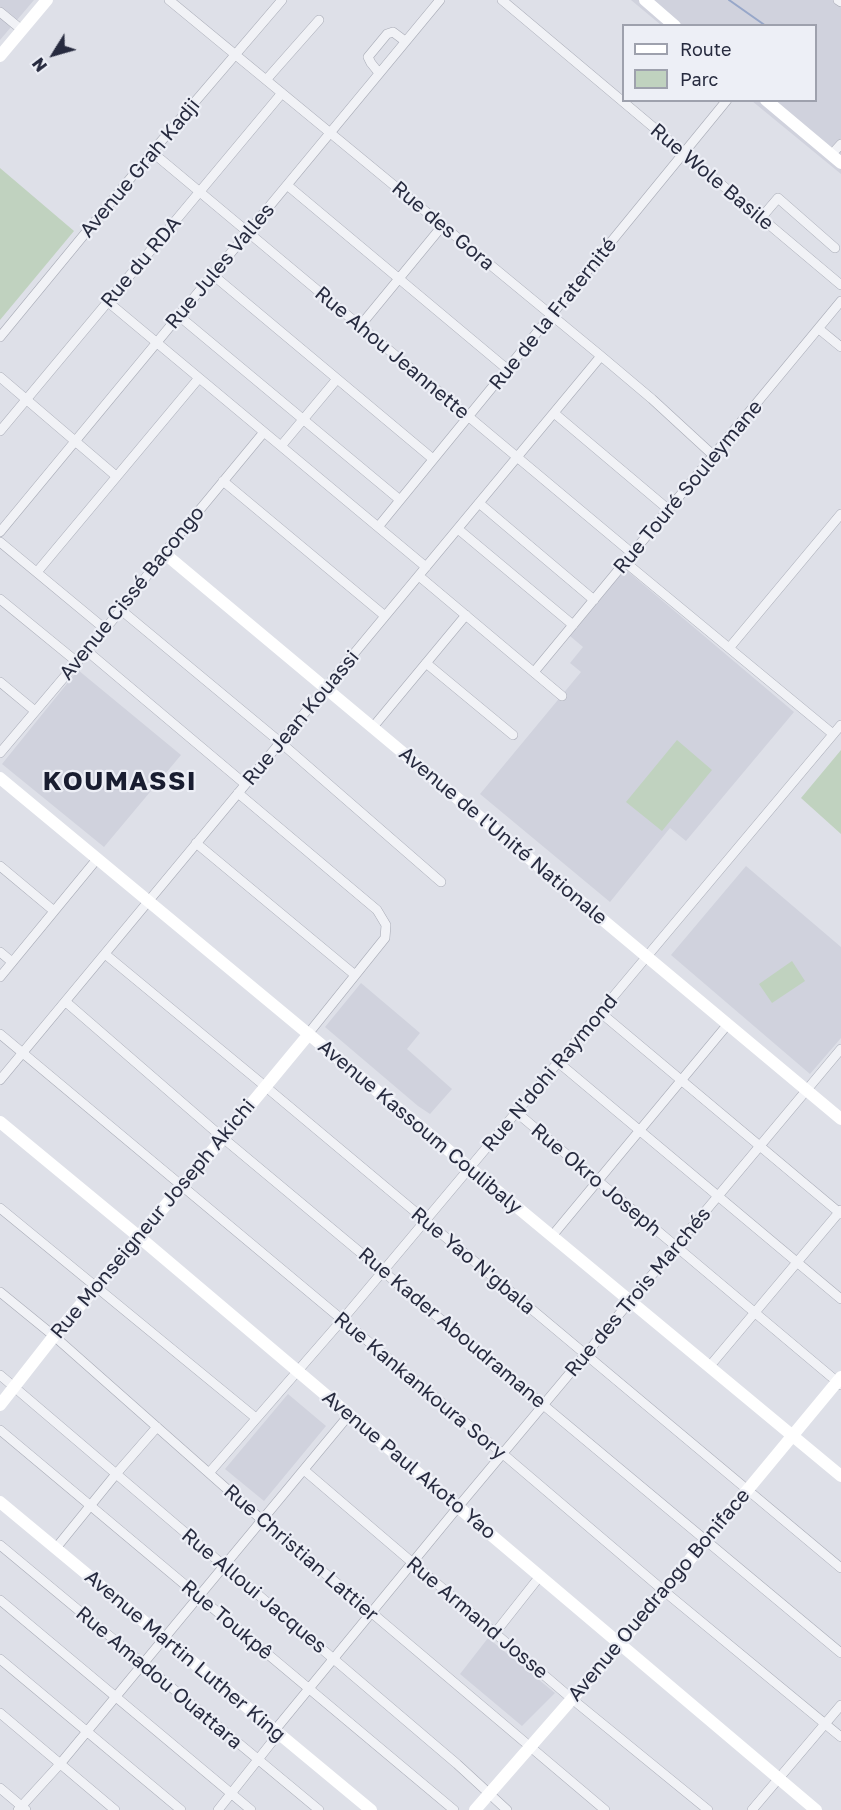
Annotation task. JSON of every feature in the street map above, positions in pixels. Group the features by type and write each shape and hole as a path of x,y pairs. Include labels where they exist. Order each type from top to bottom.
{"street":[{"path":"0,56 47,0"},
{"name":"Rue des Gora","path":"169,0 601,356 714,456"},
{"name":"Avenue Grah Kadji","path":"0,337 152,152 282,0"},
{"name":"Rue Jules Valles","path":"0,532 440,0"},
{"name":"Rue Wole Basile","path":"502,0 622,101"},
{"path":"645,0 673,24"},
{"path":"0,12 22,30"},
{"path":"266,80 319,20"},
{"path":"380,73 370,63 368,57 387,34 393,32 405,42"},
{"name":"Rue du RDA","path":"0,432 282,93"},
{"name":"Rue Wole Basile","path":"623,102 841,285"},
{"name":"Rue de la Fraternité","path":"378,527 726,102"},
{"path":"768,102 836,159 841,144"},
{"name":"Rue Ahou Jeannette","path":"152,152 633,554"},
{"path":"287,185 507,369"},
{"path":"761,218 778,198 835,248"},
{"path":"360,326 443,225"},
{"path":"213,275 433,459"},
{"name":"Rue Touré Souleymane","path":"534,672 841,301"},
{"path":"108,302 426,567"},
{"path":"179,315 400,500"},
{"path":"819,329 841,347"},
{"name":"Rue Jean Kouassi","path":"0,1080 601,356"},
{"path":"0,377 117,476"},
{"path":"37,573 199,378"},
{"path":"281,446 337,379"},
{"path":"554,413 669,510"},
{"name":"Avenue Cissé Bacongo","path":"0,753 121,610 264,432"},
{"path":"223,481 385,616"},
{"path":"479,503 594,600"},
{"path":"730,647 841,514"},
{"path":"458,529 573,625"},
{"path":"0,542 105,629"},
{"name":"Avenue de l'Unité Nationale","path":"165,553 841,1119"},
{"path":"625,562 833,734"},
{"path":"419,576 562,696"},
{"path":"0,599 77,662"},
{"path":"121,610 280,742 441,882"},
{"path":"373,727 466,615"},
{"path":"87,651 245,784"},
{"path":"426,663 513,735"},
{"path":"0,682 35,711"},
{"name":"Rue N'dohi Raymond","path":"209,1473 342,1320 841,725"},
{"name":"Avenue Kassoum Coulibaly","path":"0,778 841,1476"},
{"name":"Rue Monseigneur Joseph Akichi","path":"0,1405 54,1336 266,1087 385,938 386,925 377,910 238,794"},
{"path":"196,843 355,975"},
{"path":"0,977 98,859"},
{"path":"0,867 54,911"},
{"path":"0,952 12,962"},
{"name":"Rue Yao N'gbala","path":"105,954 841,1568"},
{"name":"Rue Kader Aboudramane","path":"66,1002 223,1138 841,1653"},
{"path":"601,1013 840,1212 709,1367"},
{"path":"552,1236 728,1024"},
{"name":"Rue Kankankoura Sory","path":"0,1034 841,1737"},
{"name":"Rue des Trois Marchés","path":"218,1810 334,1658 543,1404 586,1356 841,1050"},
{"path":"559,1063 841,1299"},
{"name":"Rue Okro Joseph","path":"516,1112 754,1313 840,1381"},
{"name":"Avenue Paul Akoto Yao","path":"0,1122 297,1370 816,1810"},
{"path":"0,1208 255,1418"},
{"name":"Rue Christian Lattier","path":"0,1292 54,1336 262,1520 605,1810"},
{"name":"Rue Alloui Jacques","path":"0,1375 334,1658 507,1810"},
{"name":"Avenue Ouedraogo Boniface","path":"475,1810 620,1644 840,1381"},
{"path":"0,1788 22,1809 350,1415"},
{"path":"56,1548 157,1427"},
{"name":"Rue Toukpê","path":"0,1430 454,1810"},
{"name":"Rue Armand Josse","path":"304,1470 572,1699 708,1810"},
{"name":"Avenue Martin Luther King","path":"0,1502 371,1810"},
{"name":"Rue Amadou Ouattara","path":"0,1545 319,1810"},
{"path":"495,1634 540,1576"},
{"path":"0,1600 250,1810"},
{"path":"0,1659 181,1810"},
{"path":"752,1810 841,1705"},
{"path":"0,1713 115,1810"}],"shaded area":[{"path":"0,0 34,0 0,40"},
{"path":"631,0 841,0 841,174 753,102 817,102 817,24 660,24"},
{"path":"625,569 794,712 686,841 670,828 610,902 480,794 581,672 570,663 583,647 570,636"},
{"path":"78,670 181,755 104,847 2,764"},
{"path":"746,866 841,947 841,1038 810,1074 671,955"},
{"path":"361,983 420,1033 407,1049 452,1089 430,1114 325,1027"},
{"path":"288,1394 326,1426 264,1501 225,1469"},
{"path":"488,1638 555,1693 522,1726 460,1674"}],"green space":[{"path":"0,168 74,231 0,320"},
{"path":"677,740 712,770 662,831 626,802"},
{"path":"841,750 841,834 801,798"},
{"path":"792,961 805,981 772,1003 759,984"}],"waterway":[{"path":"729,0 763,24"}],"district":[{"name":"KOUMASSI","path":"120,782"}]}
